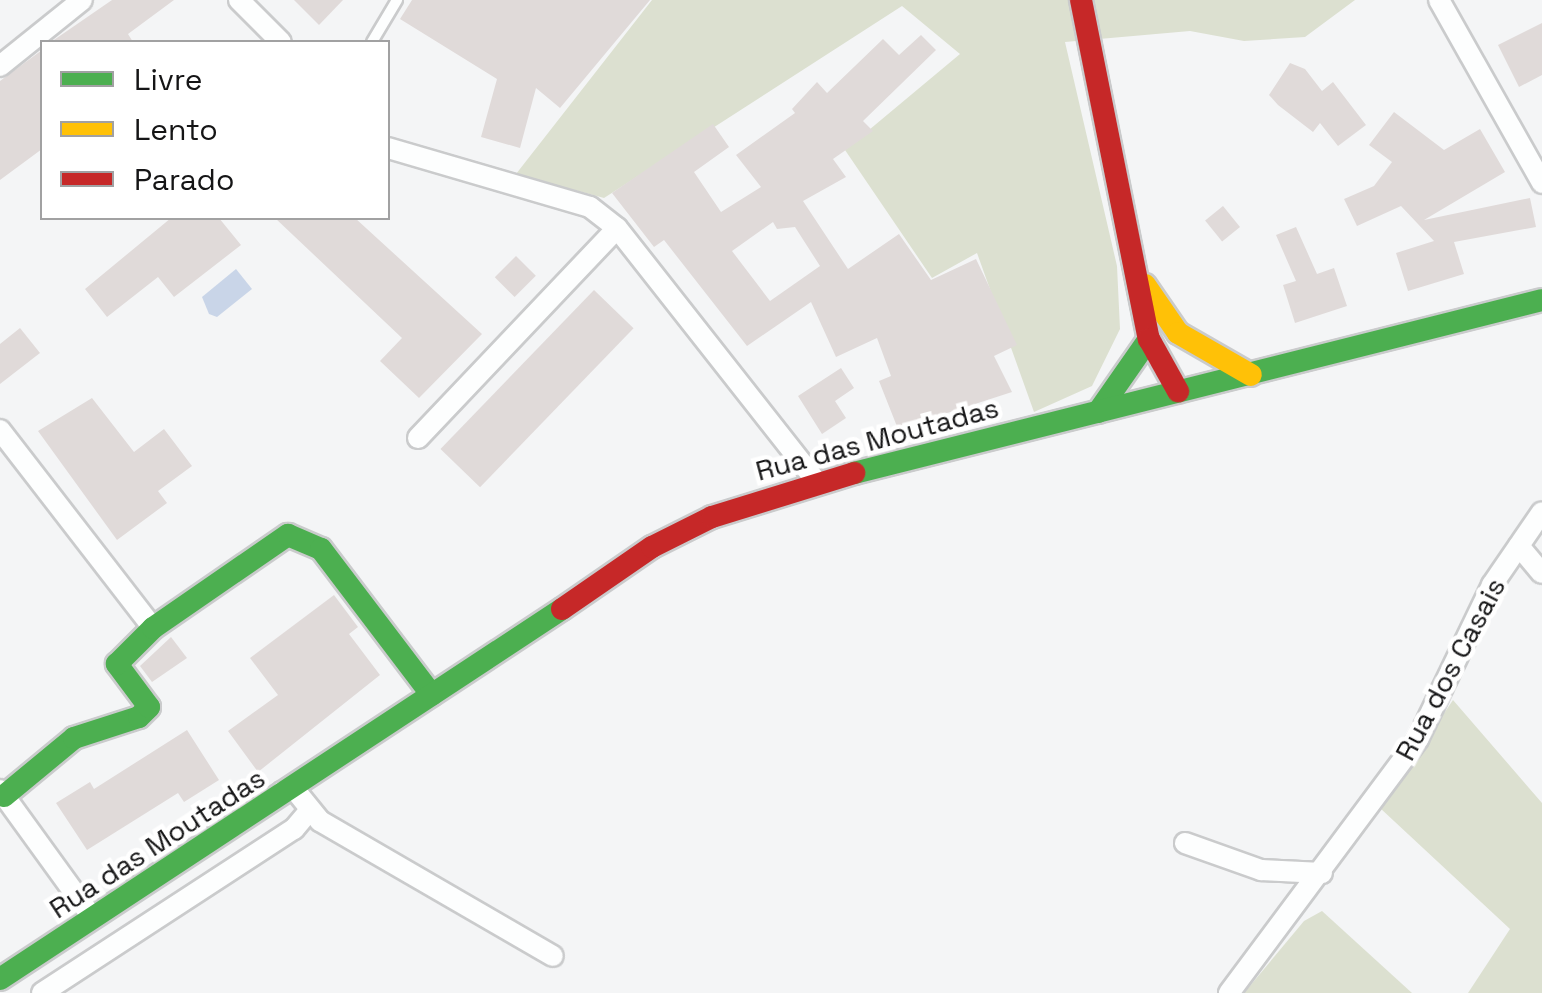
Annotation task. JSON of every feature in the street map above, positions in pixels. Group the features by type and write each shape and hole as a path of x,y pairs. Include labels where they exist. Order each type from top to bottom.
{"main road":[{"path":"1082,0 1149,339 1178,391"},
{"path":"1138,275 1178,333 1251,375"},
{"name":"Rua das Moutadas","path":"0,979 295,790 652,547 712,517 817,482 1542,300"},
{"path":"1178,333 1178,391"},
{"path":"1098,412 1149,339"},
{"path":"2,793 74,738 139,717 148,707 118,664 153,628 288,535 321,549 432,696"}],"street":[{"path":"0,66 82,0"},
{"path":"238,0 279,40"},
{"path":"1439,0 1542,183"},
{"path":"390,149 590,207 618,228 817,482"},
{"path":"418,438 618,228"},
{"path":"0,430 153,628"},
{"name":"Rua dos Casais","path":"1229,993 1418,739 1492,585 1542,512"},
{"path":"1520,546 1542,573"},
{"name":"Rua das Moutadas","path":"0,964 267,794 295,790 310,810"},
{"path":"2,793 86,909"},
{"path":"42,993 294,829 310,810 553,956"},
{"path":"1185,843 1261,870 1322,873"}],"lane":[{"path":"373,40 397,0"}],"green space":[{"path":"652,0 1355,0 1305,37 1244,41 1190,31 1065,42 1117,266 1120,329 1092,386 1034,412 977,253 932,278 845,150 960,54 902,6 604,198 516,174"},
{"path":"1453,700 1542,803 1542,993 1468,993 1510,929 1380,808"},
{"path":"1322,911 1412,993 1244,993 1304,921"}],"water":[{"path":"236,269 252,289 217,317 209,314 202,297"}],"building":[{"path":"112,0 174,0 128,34 132,40 54,40"},
{"path":"294,0 343,0 319,25"},
{"path":"412,0 650,0 560,108 536,88 520,148 481,137 497,79 400,19"},
{"path":"1542,23 1542,75 1519,87 1498,45"},
{"path":"921,35 936,50 863,121 873,131 833,159 846,177 803,201 848,269 899,234 931,280 976,259 1017,345 994,356 1012,392 898,429 879,381 891,376 877,338 836,357 811,302 747,346 664,240 654,247 612,193 713,124 729,147 694,172 721,212 761,187 736,155 795,113 792,109 817,82 827,93 883,39 899,55","holes":["773,222 777,229 795,227 820,266 770,301 732,251"]},
{"path":"40,51 40,150 0,180 0,81"},
{"path":"1290,63 1305,69 1322,91 1333,82 1366,125 1338,146 1320,123 1313,132 1278,105 1269,95"},
{"path":"1394,112 1444,150 1480,129 1505,172 1424,220 1530,198 1536,227 1454,242 1464,274 1408,291 1396,253 1434,241 1401,206 1357,226 1344,199 1374,186 1392,162 1369,145"},
{"path":"1223,206 1240,227 1222,241 1205,220"},
{"path":"169,220 221,220 241,245 174,297 158,277 107,317 85,289"},
{"path":"277,220 357,220 482,334 419,398 380,361 402,338"},
{"path":"1296,227 1317,274 1334,268 1347,306 1295,323 1283,285 1296,281 1276,235"},
{"path":"516,256 536,276 515,297 495,277"},
{"path":"594,290 634,328 480,487 440,449"},
{"path":"20,328 40,353 0,384 0,344"},
{"path":"841,368 854,388 835,401 846,418 822,434 798,396"},
{"path":"92,398 134,452 164,429 192,466 158,491 167,503 117,540 38,431"},
{"path":"334,595 358,627 349,634 380,675 258,772 228,731 278,695 250,658"},
{"path":"171,637 187,658 152,682 140,666"},
{"path":"187,730 219,780 184,802 178,793 87,850 56,803 90,782 94,789"}],"traffic: fast":[{"path":"854,473 1542,300"},
{"path":"1098,412 1149,339"},
{"path":"4,796 74,738 139,717 149,707 117,664 153,628 288,535 321,549 432,695"},
{"path":"0,979 562,609"}],"traffic: slow":[{"path":"1145,285 1178,333 1251,375"}],"traffic: jam":[{"path":"1081,0 1149,339 1178,391"},
{"path":"562,609 652,547 712,517 854,473"}]}
